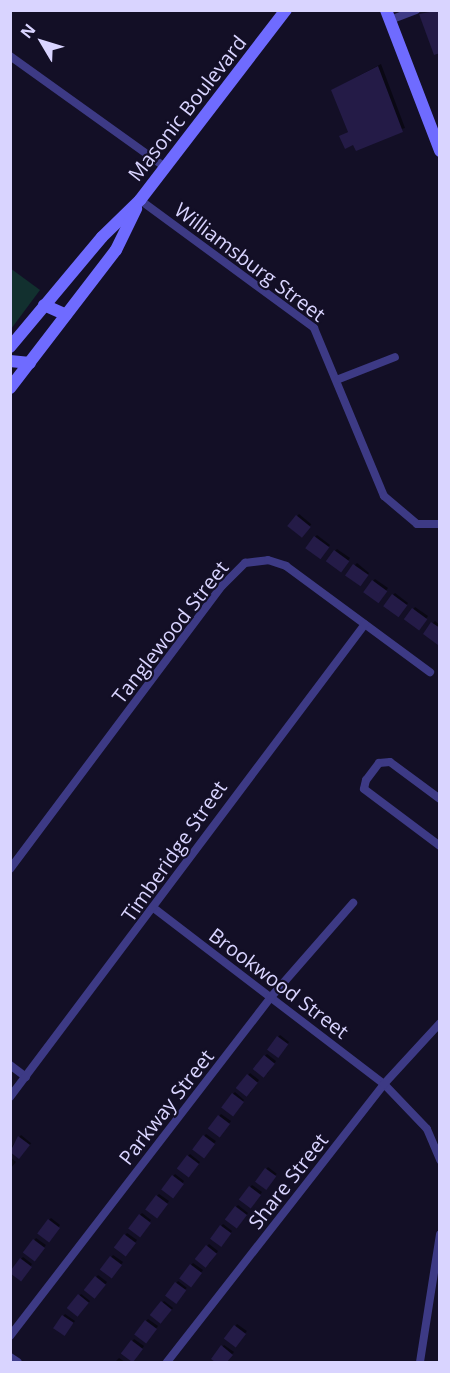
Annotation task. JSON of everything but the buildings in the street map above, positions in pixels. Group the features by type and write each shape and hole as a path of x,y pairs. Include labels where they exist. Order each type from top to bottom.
{"main road":[{"name":"Masonic Boulevard","path":"10,347 44,305 140,200 286,10"},
{"path":"388,15 440,151"},
{"name":"Masonic Boulevard","path":"10,388 116,250 140,200"},
{"path":"44,305 66,315"},
{"path":"10,362 30,363"}],"street":[{"path":"388,15 416,10"},
{"path":"10,56 165,167"},
{"name":"Williamsburg Street","path":"140,200 306,321 320,337 339,379 384,496 417,524 440,524"},
{"path":"339,379 394,357"},
{"name":"Tanglewood Street","path":"10,869 237,569 252,561 277,562 430,672"},
{"name":"Timberidge Street","path":"10,1097 155,909 207,830 365,624"},
{"path":"440,799 390,762 379,763 366,780 364,789 440,846"},
{"name":"Parkway Street","path":"10,1336 271,997 353,903"},
{"name":"Brookwood Street","path":"155,909 384,1084 427,1129 440,1160"},
{"name":"Share Street","path":"167,1362 384,1084 440,1023"},
{"path":"10,1065 26,1077"},
{"path":"420,1362 440,1235"},
{"path":"10,1357 18,1362"}],"green space":[{"path":"10,268 40,290 11,329 10,329"}]}
